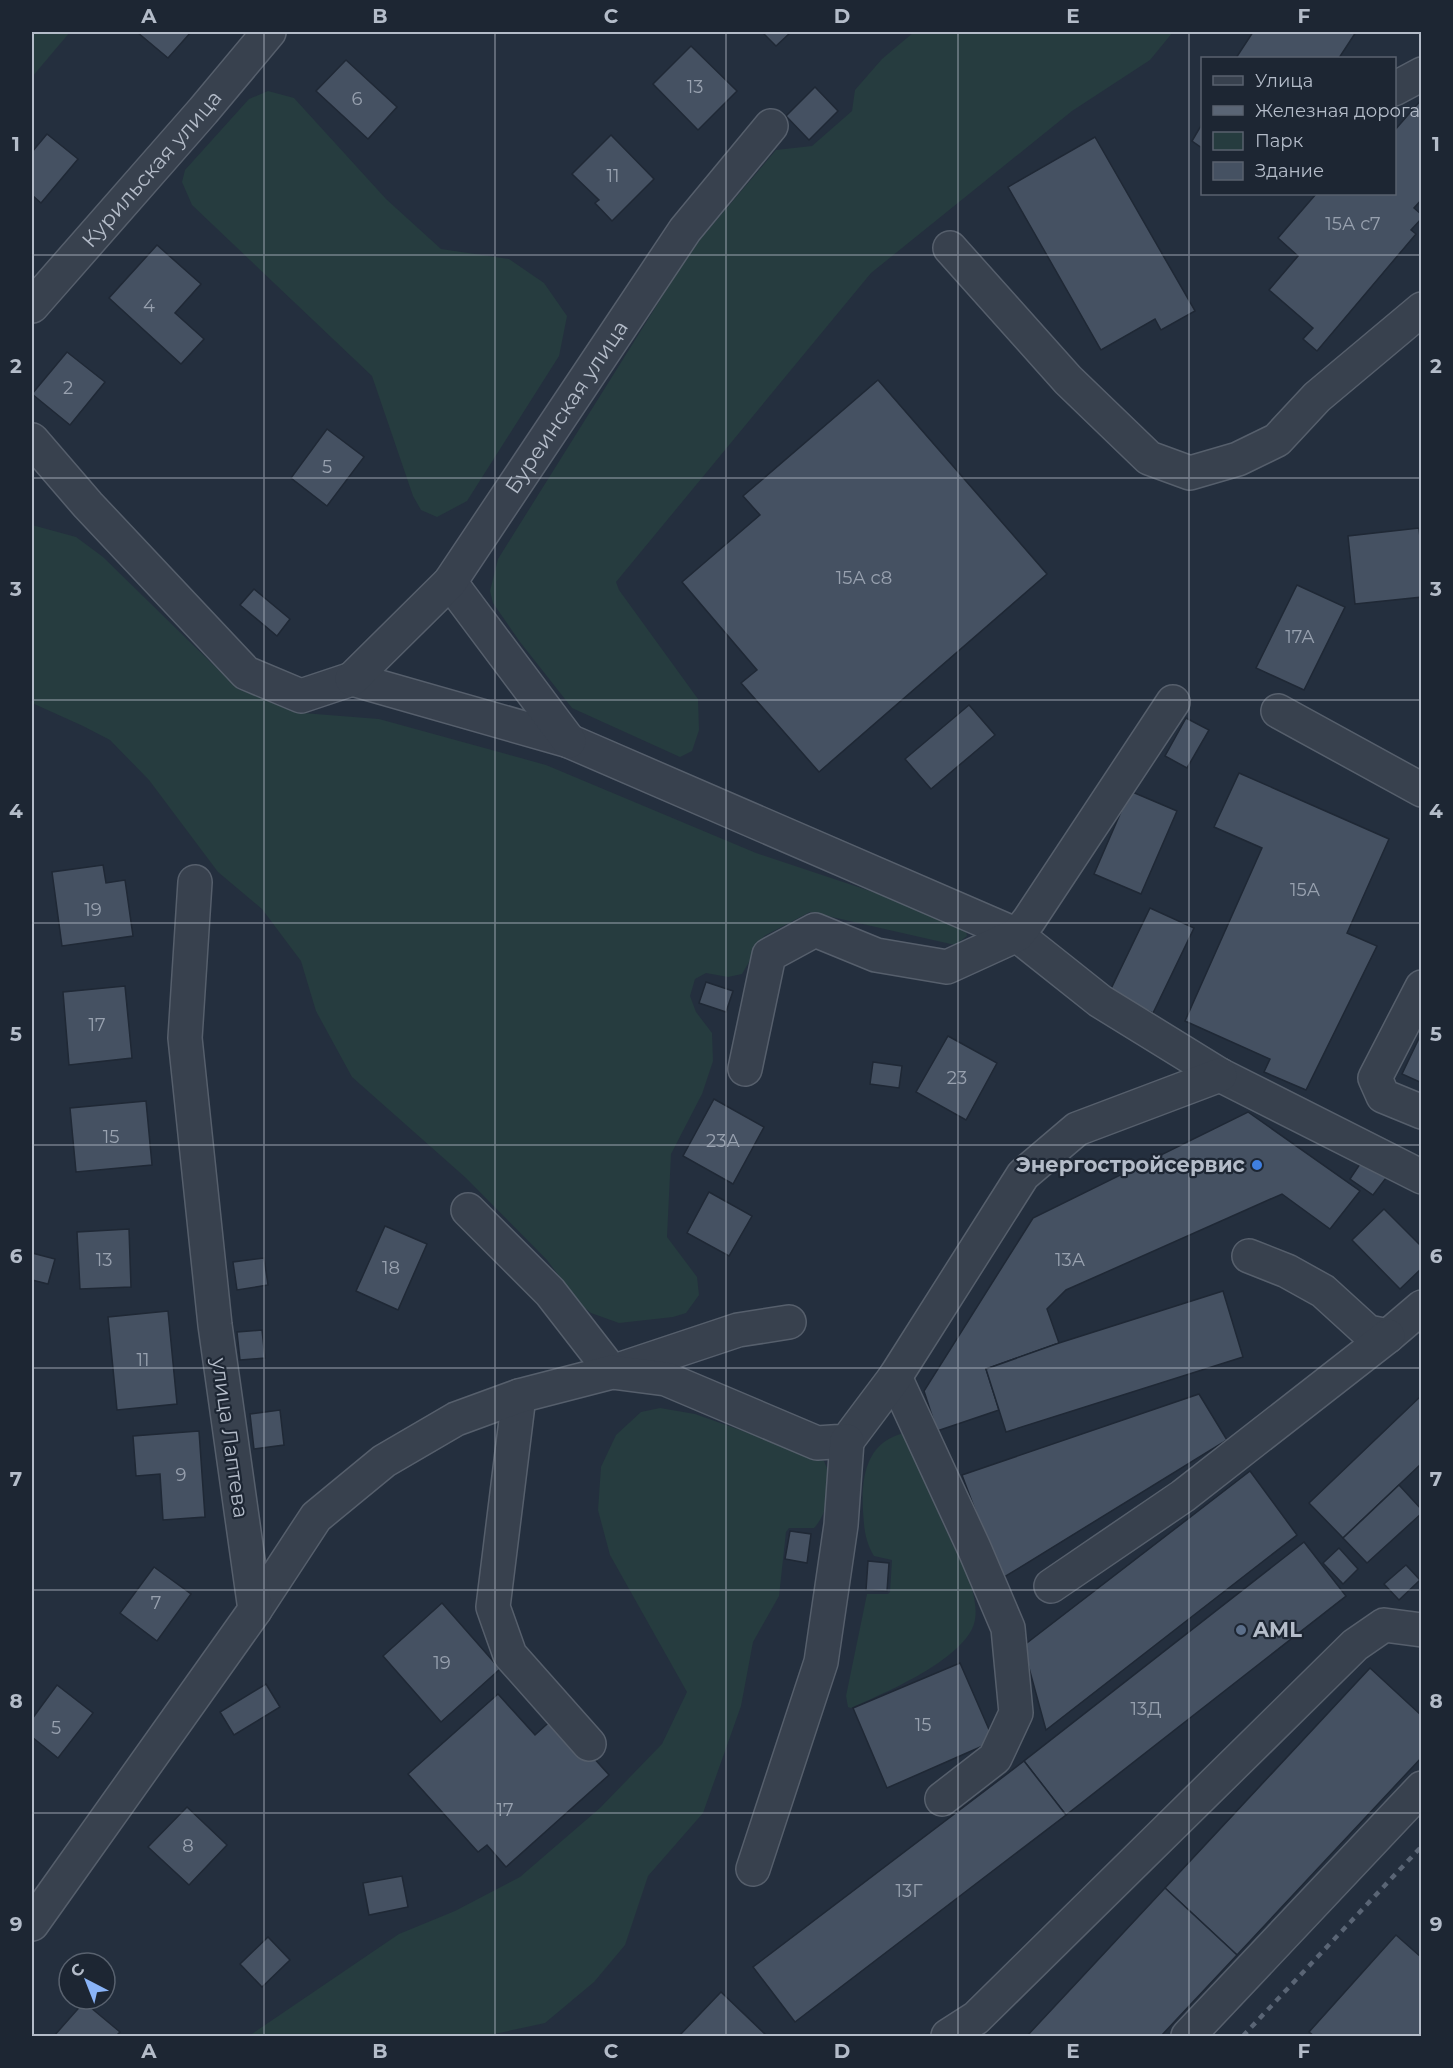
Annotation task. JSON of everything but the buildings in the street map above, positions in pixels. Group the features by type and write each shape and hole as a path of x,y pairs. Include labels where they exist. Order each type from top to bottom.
{"street":[{"name":"Курильская улица","path":"32,306 269,32"},
{"path":"1396,88 1422,74"},
{"name":"Буреинская улица","path":"352,679 450,582 685,230 771,126"},
{"path":"950,248 1068,380 1149,458 1190,473 1238,459 1277,440 1317,397 1422,309"},
{"path":"32,440 88,505 246,673 301,696 352,679 569,741 1017,935 1100,1001 1220,1075 1422,1177"},
{"path":"450,582 569,741"},
{"path":"745,1069 769,955 815,930 876,955 947,967 1017,935 1173,702"},
{"path":"1278,711 1422,790"},
{"name":"улица Лаптева","path":"195,882 185,1038 215,1325 255,1610"},
{"path":"1422,987 1375,1078 1383,1095 1422,1112"},
{"path":"753,1869 821,1662 841,1525 847,1441 895,1377 1023,1175 1077,1129 1220,1075"},
{"path":"468,1210 550,1292 612,1371 666,1379 817,1443 847,1441"},
{"path":"1249,1256 1287,1270 1323,1291 1368,1332 1388,1336"},
{"path":"1051,1587 1183,1496 1422,1307"},
{"path":"32,1924 255,1610 316,1517 384,1461 456,1419 519,1396 612,1371 738,1330 789,1322"},
{"path":"895,1377 974,1548 1008,1628 1016,1713 995,1758 942,1799"},
{"path":"519,1396 493,1606 510,1655 589,1744"},
{"path":"948,2037 976,2018 1354,1645 1384,1625 1422,1630"},
{"path":"1188,2037 1422,1788"}],"green space":[{"path":"32,32 70,32 32,77"},
{"path":"914,32 1173,32 1150,60 1072,111 871,273 616,582 619,590 698,699 699,730 692,751 680,757 572,708 520,642 493,603 490,591 498,559 692,249 776,150 812,146 852,111 855,90 882,59"},
{"path":"268,91 294,98 386,199 441,249 509,259 544,283 567,316 559,356 467,501 437,517 421,510 413,496 372,376 192,205 182,182 185,170 249,99"},
{"path":"32,525 76,537 103,557 238,689 303,713 379,719 546,765 756,853 951,918 965,927 967,936 955,945 810,912 764,936 742,974 728,977 706,973 695,979 690,996 696,1012 712,1033 713,1061 702,1094 671,1154 667,1237 697,1277 699,1295 686,1313 673,1317 619,1323 591,1313 580,1304 547,1260 466,1178 352,1077 316,1011 301,961 262,909 218,872 149,780 110,740 32,703"},
{"path":"660,1408 695,1414 824,1461 832,1484 824,1512 814,1528 789,1528 786,1532 779,1596 753,1642 741,1706 703,1813 648,1876 625,1945 594,1982 545,2023 490,2035 249,2036 399,1934 455,1911 520,1877 600,1808 662,1744 687,1692 610,1555 598,1510 601,1467 616,1435 641,1412"},
{"path":"905,1433 911,1435 940,1517 966,1572 975,1602 975,1616 972,1629 951,1654 918,1676 851,1708 848,1707 846,1696 867,1594 888,1594 890,1592 892,1560 874,1556 867,1540 863,1499 865,1474 874,1452 892,1437"}],"railway":[{"path":"1243,2036 1422,1846"}],"place":[{"name":"Энергостройсервис","path":"1257,1165"},
{"name":"AML","path":"1241,1630"}]}
